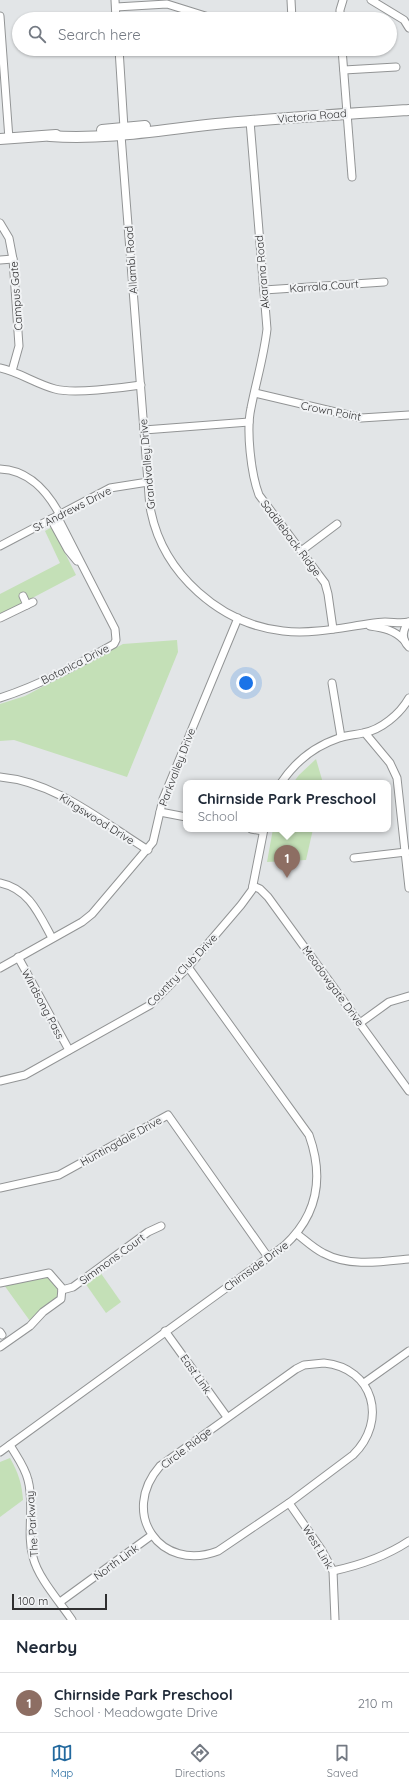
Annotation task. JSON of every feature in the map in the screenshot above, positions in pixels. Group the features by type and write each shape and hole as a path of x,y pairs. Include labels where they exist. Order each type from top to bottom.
{"main road":[{"name":"Victoria Road","path":"4,139 50,136 72,137 123,131 409,110"}],"street":[{"path":"291,0 292,12"},
{"path":"340,12 343,0"},
{"path":"371,0 391,12"},
{"path":"115,3 167,4 185,12"},
{"path":"0,16 4,139"},
{"path":"397,16 404,20 409,28"},
{"name":"Allambi Road","path":"119,56 123,131 141,385"},
{"path":"343,56 352,177"},
{"path":"344,70 396,67"},
{"name":"Akarana Road","path":"249,422 267,329 250,121"},
{"name":"Campus Gate","path":"0,223 9,238 13,259 19,346 12,371"},
{"path":"0,260 13,259"},
{"name":"Karrala Court","path":"264,290 384,282"},
{"path":"0,368 12,371 46,386 64,391 141,385"},
{"name":"Grandvalley Drive","path":"141,385 151,512 164,548 174,565 198,592 214,604 238,618 263,627 282,631 312,632 384,622 400,624 409,622"},
{"name":"Crown Point","path":"255,393 360,418 409,415"},
{"path":"144,430 249,422"},
{"name":"Saddleback Ridge","path":"249,422 253,480 259,495 327,588 332,629"},
{"name":"Botanica Drive","path":"0,469 21,474 34,481 46,493 56,517 117,635 114,644 109,647 26,690 0,698"},
{"name":"St Andrews Drive","path":"0,546 110,488 148,482"},
{"path":"301,551 337,524"},
{"path":"0,618 30,603 23,596"},
{"name":"Parkvalley Drive","path":"0,968 82,922 92,914 148,850 153,842 163,799 238,618"},
{"path":"404,640 404,630 409,622"},
{"name":"Grandvalley Drive","path":"364,625 389,629 398,634 409,647"},
{"path":"332,683 341,737"},
{"path":"284,780 292,769 310,753 341,737 365,733 383,725 402,707 409,698"},
{"path":"365,733 390,763 397,778 409,888"},
{"name":"Kingswood Drive","path":"0,777 29,782 58,794 72,801 148,850"},
{"path":"160,812 183,816"},
{"name":"Country Club Drive","path":"0,1081 25,1075 150,1006 188,967 241,905 253,886 264,832"},
{"path":"354,858 406,852"},
{"path":"0,882 8,884 24,893 37,910 52,938"},
{"name":"Meadowgate Drive","path":"253,886 260,889 268,897 409,1092"},
{"name":"Windsong Pass","path":"18,957 68,1050"},
{"name":"Chirnside Drive","path":"0,1452 268,1257 297,1234 312,1206 316,1188 317,1173 315,1152 309,1134 188,967"},
{"path":"360,1023 389,1002 409,996"},
{"name":"Huntingdale Drive","path":"0,1188 59,1175 168,1115 268,1257"},
{"name":"Simmons Court","path":"62,1290 72,1287 148,1232 161,1226"},
{"path":"297,1234 322,1252 337,1259 356,1262 409,1260"},
{"path":"0,1282 47,1272 53,1275 62,1290 61,1299 43,1312 30,1326 0,1347"},
{"name":"East Link","path":"166,1331 227,1417"},
{"path":"364,1383 409,1350"},
{"name":"Circle Ridge","path":"324,1363 341,1366 357,1376 364,1383 372,1404 372,1426 368,1438 353,1455 289,1503 218,1551 207,1555 185,1556 175,1553 165,1547 152,1535 145,1518 143,1508 146,1488 154,1473 168,1460 227,1417 288,1374 304,1365 324,1363"},
{"name":"The Parkway","path":"10,1445 25,1470 29,1481 31,1495 31,1541 34,1561 40,1574 72,1620"},
{"name":"West Link","path":"289,1503 321,1549 333,1571 335,1620"},
{"name":"North Link","path":"60,1602 152,1535"},
{"path":"333,1571 363,1564 381,1557 409,1541"}],"green space":[{"path":"52,527 76,575 0,615 0,594 60,563 45,531"},
{"path":"177,640 178,652 127,777 14,740 0,741 0,704 25,696 123,644"},
{"path":"316,759 322,780 295,780"},
{"path":"272,832 312,832 306,860 267,862"},
{"path":"100,1272 121,1302 106,1313 85,1283"},
{"path":"45,1276 54,1284 58,1296 40,1310 30,1321 4,1285"},
{"path":"10,1458 19,1478 23,1500 0,1517 0,1462"}],"place":[{"name":"Chirnside Park Preschool","path":"287,878"}]}
